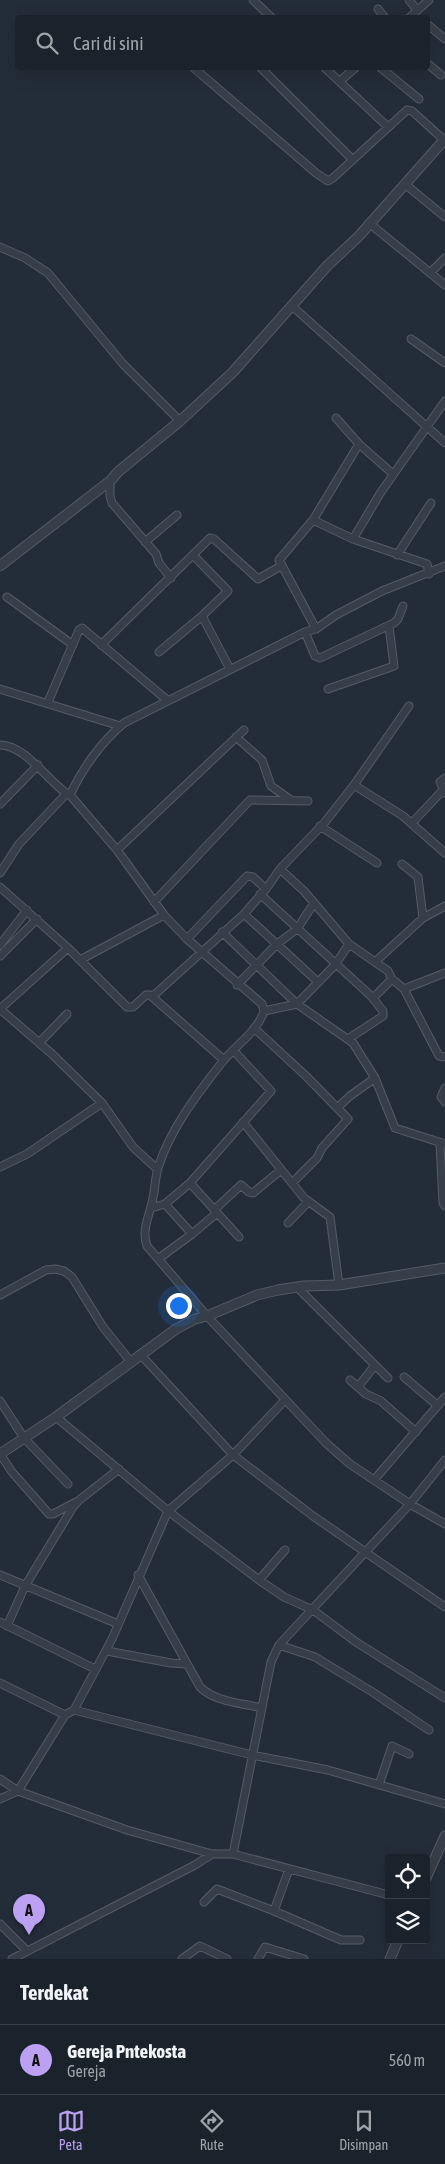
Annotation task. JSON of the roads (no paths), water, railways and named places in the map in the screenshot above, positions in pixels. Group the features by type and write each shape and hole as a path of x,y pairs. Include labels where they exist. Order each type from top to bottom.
{"street":[{"path":"253,0 269,15"},
{"path":"409,0 415,15 428,0"},
{"path":"378,9 383,15"},
{"path":"430,27 445,39"},
{"path":"430,66 441,75"},
{"path":"0,566 110,481 119,471 180,421 233,372 327,266 359,236 445,139 410,110 405,112 328,181 196,70"},
{"path":"263,70 353,160"},
{"path":"328,70 388,127"},
{"path":"340,81 353,70"},
{"path":"383,70 419,99"},
{"path":"405,184 445,217"},
{"path":"369,223 445,285"},
{"path":"0,247 25,258 48,272 123,364 180,421"},
{"path":"430,273 445,258"},
{"path":"292,306 445,444"},
{"path":"411,340 445,363"},
{"path":"353,539 394,474 445,402"},
{"path":"336,418 359,444 394,474"},
{"path":"316,629 281,566 280,557 313,520 359,444"},
{"path":"110,481 112,503 156,554 160,566 171,578"},
{"path":"398,555 431,503"},
{"path":"145,542 177,515"},
{"path":"313,520 353,539 427,564 429,574"},
{"path":"101,644 212,538 258,579 281,566"},
{"path":"159,652 202,616 228,591 193,555"},
{"path":"0,873 19,844 68,794 102,746 120,726 230,669 305,632 316,629 336,615 382,591 429,574 445,566"},
{"path":"7,597 73,645"},
{"path":"305,632 318,659 389,626 398,619 403,606"},
{"path":"202,616 230,669"},
{"path":"328,689 394,666 389,626"},
{"path":"48,702 79,630 82,628 168,700"},
{"path":"0,689 48,702 120,726"},
{"path":"152,997 244,914 266,889 280,869 320,826 354,785 409,706"},
{"path":"117,850 244,730"},
{"path":"236,737 262,760 271,786 292,800"},
{"path":"0,745 14,749 38,765 68,794 117,850 164,915 201,954 262,1004 264,1011 254,1028 224,1060 174,1130 157,1169 151,1208 145,1226 147,1246 207,1316 326,1443 350,1464 410,1504 445,1524"},
{"path":"0,804 38,765"},
{"path":"412,823 444,792 440,782 445,778"},
{"path":"354,785 398,811 445,853"},
{"path":"154,902 248,802 255,799 308,801"},
{"path":"320,826 377,863"},
{"path":"402,864 418,877 423,918"},
{"path":"280,869 314,902 349,944 388,971 392,979 404,989 439,1056 445,1057"},
{"path":"187,939 247,876 253,877 266,889"},
{"path":"0,887 68,948 127,1007 133,1007 146,996 152,997 224,1060"},
{"path":"260,894 335,965 371,996 384,1014 348,1039"},
{"path":"237,985 277,944 297,929 314,902"},
{"path":"375,962 423,918 445,906"},
{"path":"0,945 27,910"},
{"path":"244,914 318,982"},
{"path":"80,960 164,915"},
{"path":"0,954 37,919"},
{"path":"222,932 297,1004 348,1039 356,1048 375,1078 395,1128 442,1143 443,1203 445,1206"},
{"path":"264,1011 297,1004 335,965 349,944"},
{"path":"68,948 0,1009 102,1103 133,1147 157,1169"},
{"path":"404,989 445,974"},
{"path":"371,996 375,996 392,979"},
{"path":"39,1043 67,1014"},
{"path":"254,1028 306,1076 348,1120 322,1148 317,1158 292,1184"},
{"path":"151,1208 165,1204 190,1183 242,1122 271,1092 271,1089 233,1050"},
{"path":"337,1108 375,1078"},
{"path":"445,1088 441,1098 445,1102"},
{"path":"0,1167 27,1154 102,1103"},
{"path":"242,1122 308,1202 328,1214 332,1220 339,1285"},
{"path":"158,1259 192,1234 241,1185 253,1193 281,1170"},
{"path":"190,1183 239,1236"},
{"path":"288,1224 308,1202"},
{"path":"165,1204 192,1234"},
{"path":"120,1469 78,1501 54,1514 49,1514 12,1472 0,1454 56,1417 140,1354 195,1319 207,1316 257,1295 297,1287 339,1285 434,1268 445,1268"},
{"path":"0,1295 46,1270 64,1271 72,1277 103,1328 131,1362"},
{"path":"297,1287 388,1378"},
{"path":"140,1354 233,1455 313,1516 445,1606"},
{"path":"358,1387 375,1365"},
{"path":"404,1377 437,1405"},
{"path":"350,1380 366,1394 381,1401 416,1432"},
{"path":"374,1480 445,1396"},
{"path":"0,1799 18,1790 65,1715 74,1710 95,1669 107,1651 138,1575 168,1511 233,1455 285,1400"},
{"path":"0,1401 24,1438 68,1484"},
{"path":"56,1417 168,1511 259,1580 284,1597 313,1610 356,1642 445,1698"},
{"path":"233,1854 271,1662 279,1645 410,1504 445,1460"},
{"path":"78,1501 57,1530 4,1624 95,1669"},
{"path":"259,1580 285,1550"},
{"path":"138,1575 200,1687 206,1693 262,1708"},
{"path":"0,1576 118,1624"},
{"path":"279,1645 315,1657 429,1730"},
{"path":"107,1651 171,1663 187,1664"},
{"path":"0,1683 65,1715"},
{"path":"74,1710 252,1755 328,1770 445,1804"},
{"path":"379,1785 392,1746 409,1754"},
{"path":"0,1779 18,1790 127,1830 212,1854 233,1854 385,1894"},
{"path":"430,1869 445,1836"},
{"path":"12,1959 195,1865 212,1854"},
{"path":"274,1911 289,1869"},
{"path":"204,1902 217,1889 341,1940 360,1940"},
{"path":"0,1924 28,1952"},
{"path":"390,1959 396,1944"},
{"path":"182,1959 200,1946 227,1959"},
{"path":"258,1959 265,1947 304,1959"}],"place":[{"name":"Gereja Pntekosta","path":"29,1935"}]}
